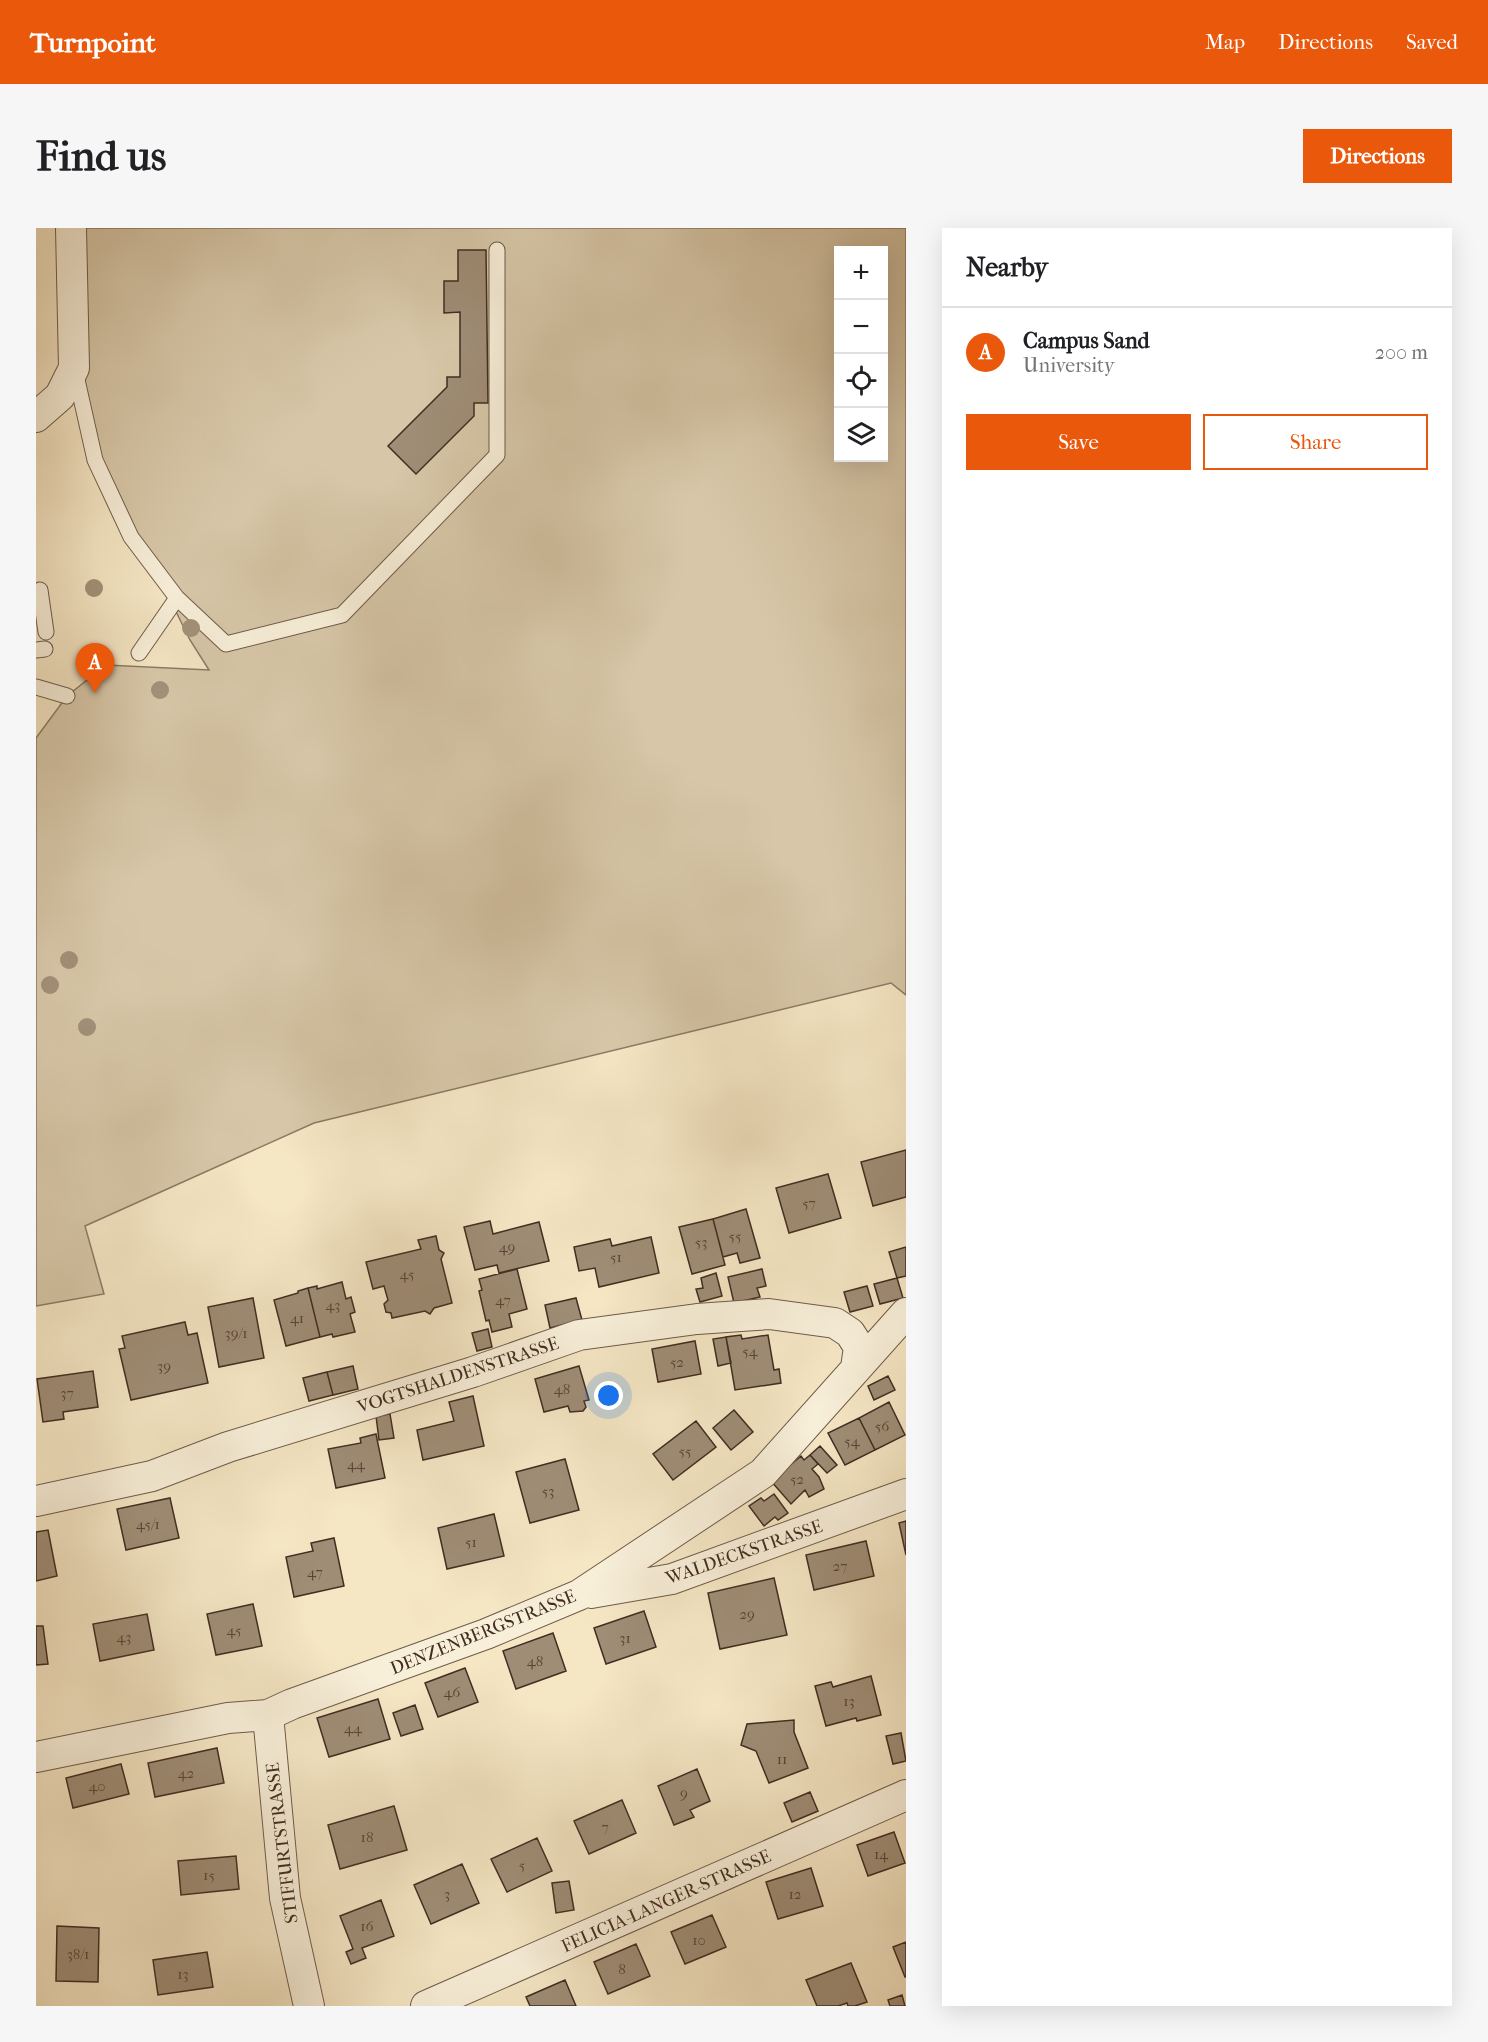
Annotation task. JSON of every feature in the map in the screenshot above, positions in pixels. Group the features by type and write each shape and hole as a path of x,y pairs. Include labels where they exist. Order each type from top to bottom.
{"street":[{"path":"36,417 60,396 74,368 71,228"},
{"name":"DENZENBERGSTRASSE","path":"36,1757 228,1718 268,1715 292,1704 486,1634 579,1595 763,1473 906,1313"},
{"name":"VOGTSHALDENSTRASSE","path":"36,1501 152,1476 228,1447 473,1372 579,1335 697,1319 770,1314 836,1323 850,1333 859,1347 856,1368"},
{"name":"WALDECKSTRASSE","path":"579,1595 672,1579 906,1494"},
{"name":"STIFFURTSTRASSE","path":"268,1715 285,1898 309,2006"},
{"name":"FELICIA-LANGER-STRASSE","path":"426,2006 906,1795"}],"lane":[{"path":"74,368 95,460 131,537 177,598 226,644 342,615 497,455 497,250"},
{"path":"42,590 46,632"},
{"path":"139,653 177,598"},
{"path":"36,687 67,696"}],"shaded area":[{"path":"71,228 906,228 906,995 891,983 314,1123 85,1226 104,1294 36,1306 36,738 67,696 106,665 209,670 190,640 105,468 74,368"}],"building":[{"path":"458,250 486,250 488,403 474,403 474,416 416,474 388,446 447,387 447,377 460,377 460,312 444,313 444,281 458,281"},
{"path":"906,1150 906,1197 873,1206 861,1162"},
{"path":"828,1174 841,1218 789,1233 776,1188"},
{"path":"746,1209 760,1258 740,1263 737,1253 723,1257 713,1219"},
{"path":"713,1219 725,1265 692,1274 679,1227"},
{"path":"490,1221 493,1234 539,1222 549,1261 499,1273 497,1265 475,1270 464,1227"},
{"path":"436,1236 439,1250 444,1253 441,1259 452,1303 434,1308 430,1314 425,1311 392,1318 391,1313 386,1312 384,1304 388,1300 384,1286 373,1289 366,1262 421,1249 418,1240"},
{"path":"651,1237 659,1273 599,1287 595,1268 579,1271 574,1247 610,1239 612,1246"},
{"path":"906,1247 906,1276 897,1278 889,1252"},
{"path":"517,1269 527,1309 509,1314 512,1327 492,1332 489,1320 486,1321 479,1291 482,1290 479,1279"},
{"path":"762,1269 766,1286 757,1288 760,1297 734,1303 728,1277"},
{"path":"716,1273 722,1296 700,1302 696,1289 703,1288 701,1278"},
{"path":"897,1278 903,1298 880,1304 874,1284"},
{"path":"342,1282 346,1299 351,1297 355,1312 350,1314 355,1332 333,1337 332,1334 320,1337 308,1288 317,1286 317,1289"},
{"path":"867,1286 873,1306 850,1312 844,1292"},
{"path":"308,1288 320,1337 286,1346 274,1300"},
{"path":"253,1298 264,1358 219,1367 208,1307"},
{"path":"576,1298 582,1320 550,1328 545,1305"},
{"path":"185,1322 188,1335 197,1333 208,1383 131,1400 119,1349 125,1348 122,1336"},
{"path":"488,1329 492,1347 477,1351 472,1333"},
{"path":"741,1335 742,1339 768,1335 774,1370 779,1369 781,1383 735,1390 726,1337"},
{"path":"726,1337 731,1363 718,1366 713,1339"},
{"path":"695,1341 701,1374 658,1382 652,1349"},
{"path":"353,1366 358,1389 333,1395 327,1372"},
{"path":"579,1366 589,1400 584,1401 586,1407 583,1411 570,1412 568,1406 544,1412 535,1379"},
{"path":"93,1371 98,1407 63,1412 64,1419 43,1422 37,1379"},
{"path":"327,1372 333,1395 309,1401 303,1378"},
{"path":"888,1376 895,1390 874,1400 868,1386"},
{"path":"473,1396 484,1446 423,1460 417,1430 454,1421 449,1402"},
{"path":"889,1402 905,1435 875,1450 859,1418"},
{"path":"734,1410 753,1432 731,1450 713,1428"},
{"path":"390,1414 394,1438 379,1440 376,1416"},
{"path":"859,1418 875,1450 845,1465 828,1433"},
{"path":"696,1421 716,1447 673,1480 653,1454"},
{"path":"376,1434 385,1478 336,1488 328,1449 361,1443 360,1438"},
{"path":"820,1446 837,1465 827,1473 810,1455"},
{"path":"810,1455 818,1464 812,1469 819,1477 824,1489 809,1497 805,1490 791,1504 771,1481 801,1456 804,1460"},
{"path":"565,1459 579,1510 530,1523 516,1472"},
{"path":"774,1494 788,1513 778,1520 775,1517 764,1526 749,1506 761,1498 764,1501"},
{"path":"170,1498 179,1538 126,1550 117,1509"},
{"path":"494,1514 504,1556 447,1569 438,1528"},
{"path":"906,1521 906,1555 899,1523"},
{"path":"48,1530 57,1576 36,1581 36,1532"},
{"path":"334,1538 344,1586 294,1597 286,1557 313,1551 311,1543"},
{"path":"866,1541 874,1576 814,1590 806,1555"},
{"path":"774,1578 787,1635 720,1649 708,1593"},
{"path":"253,1604 262,1646 216,1655 207,1614"},
{"path":"644,1611 656,1647 606,1664 594,1628"},
{"path":"147,1614 154,1650 100,1661 93,1624"},
{"path":"36,1626 43,1626 48,1664 36,1665"},
{"path":"553,1633 566,1671 516,1689 503,1651"},
{"path":"465,1668 478,1702 438,1717 425,1683"},
{"path":"871,1676 881,1715 857,1721 856,1718 826,1726 815,1686 831,1682 833,1687"},
{"path":"378,1699 390,1739 329,1757 317,1718"},
{"path":"415,1705 423,1729 401,1736 393,1713"},
{"path":"794,1720 794,1732 808,1768 769,1783 756,1751 741,1745 747,1724"},
{"path":"901,1733 906,1761 893,1764 886,1736"},
{"path":"217,1748 224,1783 155,1797 148,1763"},
{"path":"121,1764 129,1794 73,1808 66,1778"},
{"path":"697,1769 710,1801 690,1810 694,1817 674,1825 658,1786"},
{"path":"810,1792 818,1811 792,1822 784,1803"},
{"path":"622,1800 636,1833 589,1854 574,1821"},
{"path":"394,1806 407,1850 340,1869 328,1825"},
{"path":"894,1832 905,1863 868,1876 857,1845"},
{"path":"537,1838 552,1871 507,1892 491,1859"},
{"path":"236,1856 239,1889 181,1895 178,1861"},
{"path":"462,1864 479,1903 431,1924 414,1885"},
{"path":"811,1868 823,1906 778,1919 766,1882"},
{"path":"569,1881 574,1910 556,1913 552,1883"},
{"path":"381,1900 394,1936 362,1948 366,1958 351,1964 346,1952 353,1949 340,1916"},
{"path":"712,1915 726,1947 685,1964 671,1932"},
{"path":"57,1926 99,1928 98,1982 56,1981"},
{"path":"906,1942 906,1977 905,1977 893,1947"},
{"path":"636,1944 650,1976 608,1994 594,1962"},
{"path":"207,1952 213,1987 158,1995 153,1960"},
{"path":"851,1963 867,2002 855,2006 848,2006 847,2003 838,2006 817,2006 806,1980"},
{"path":"565,1980 576,2006 530,2006 526,1997"},
{"path":"902,1995 905,2006 890,2006 888,2000"}],"place":[{"name":"Campus Sand","path":"95,693"}]}
